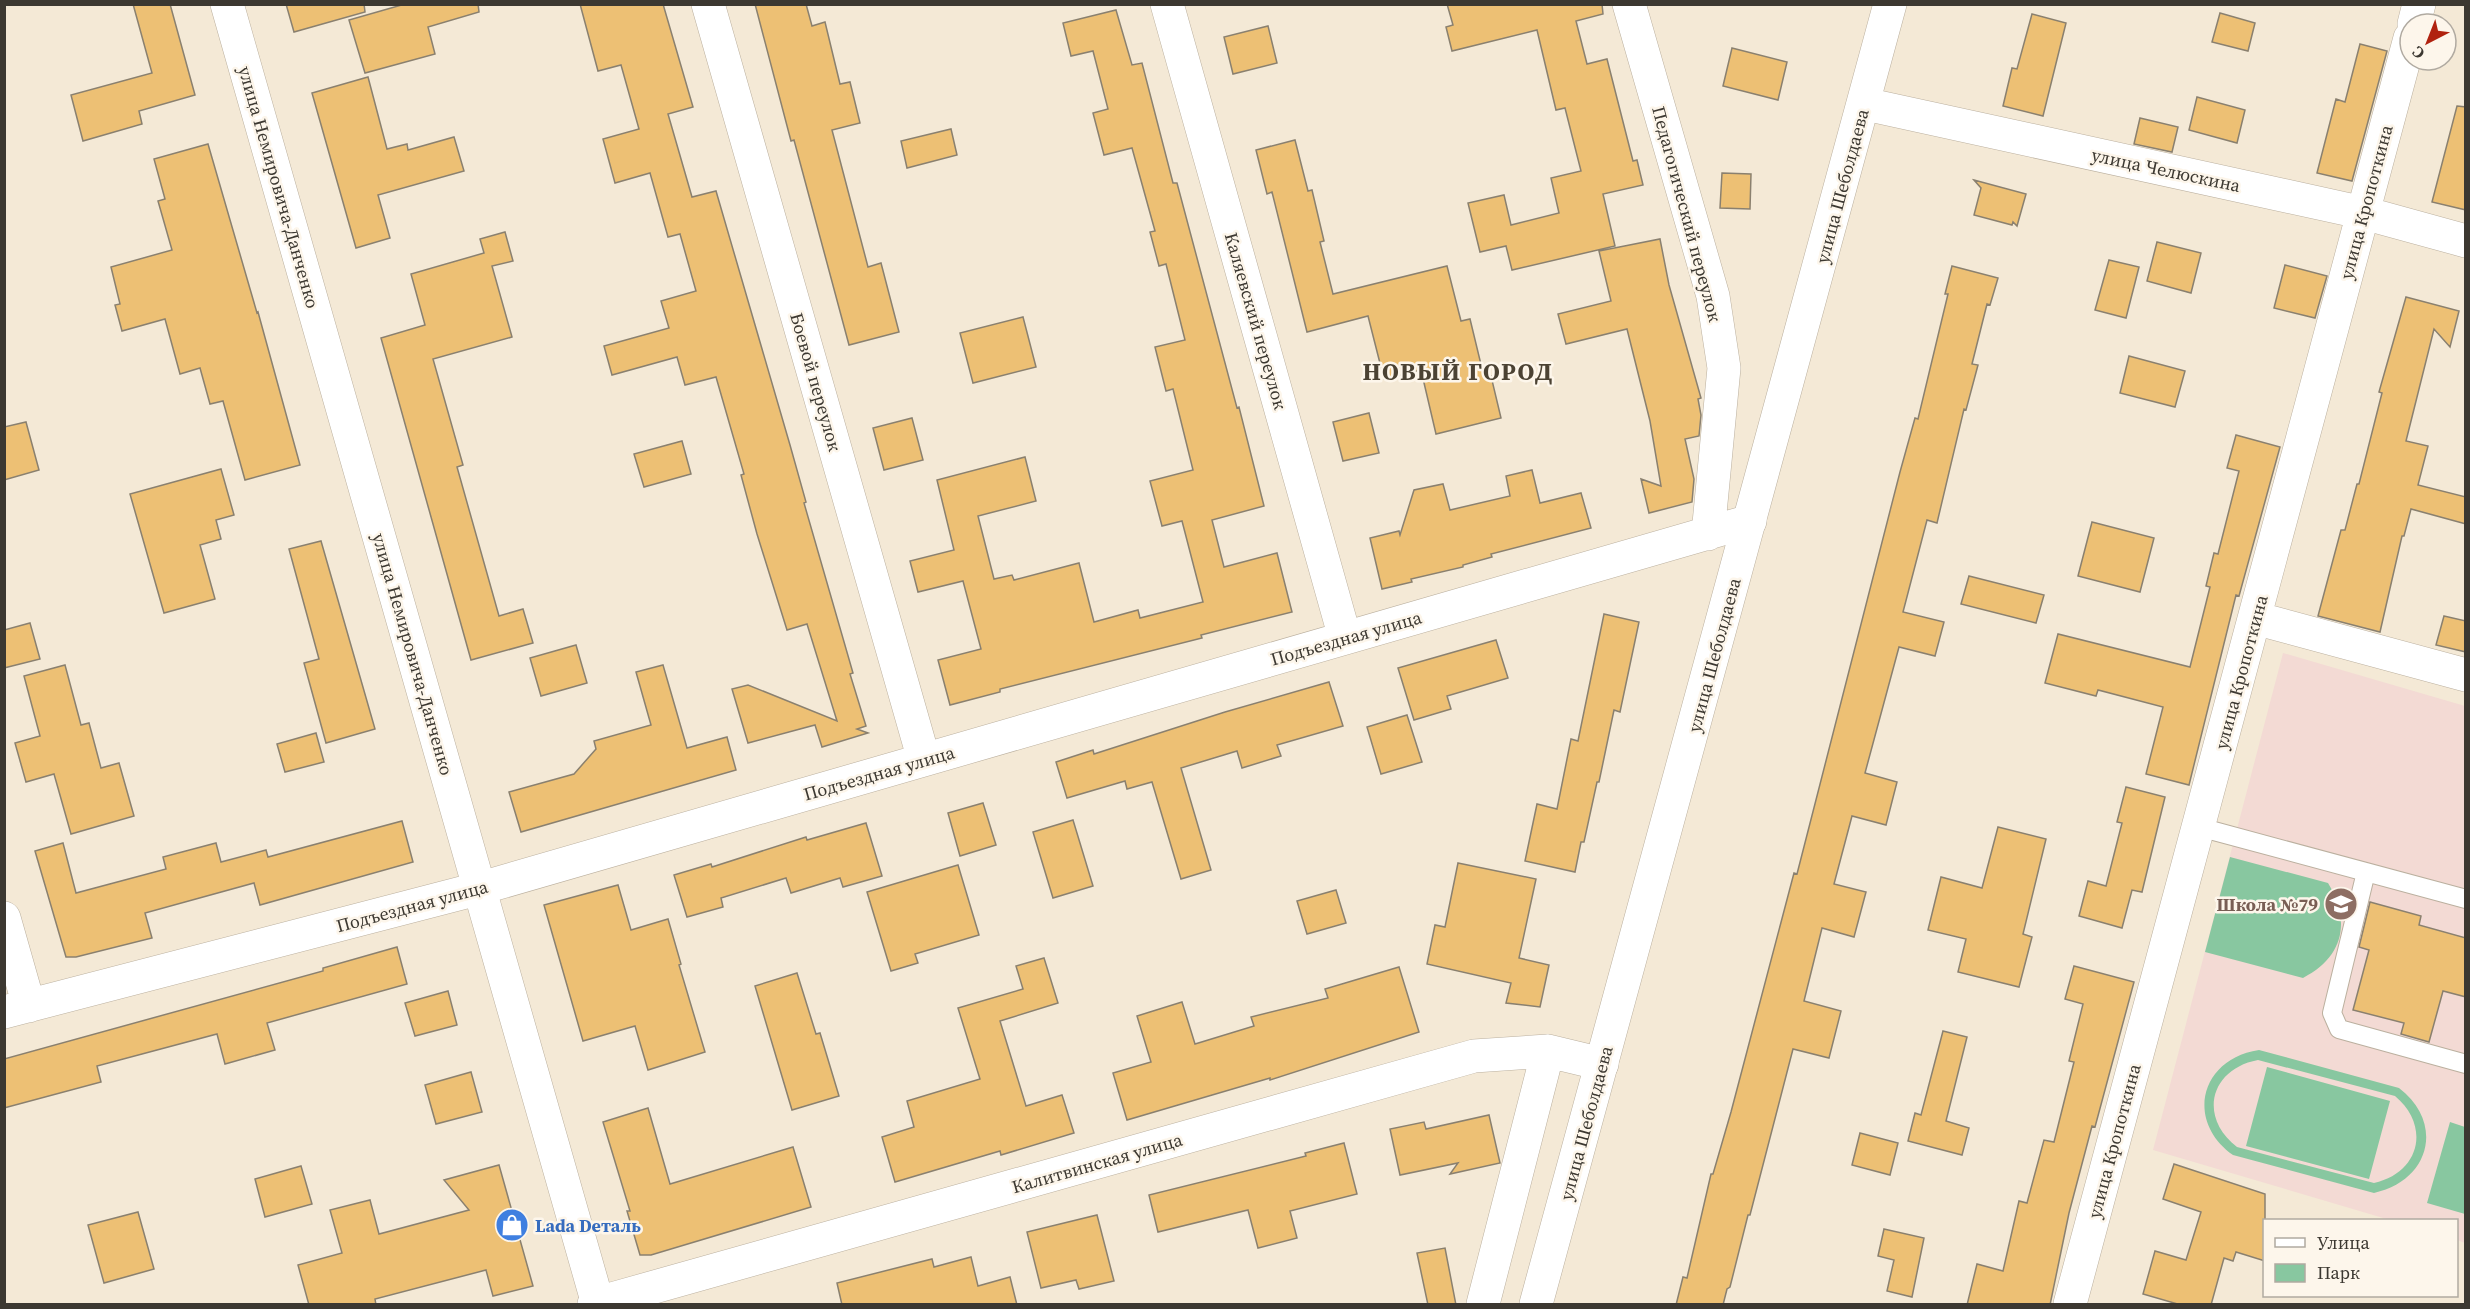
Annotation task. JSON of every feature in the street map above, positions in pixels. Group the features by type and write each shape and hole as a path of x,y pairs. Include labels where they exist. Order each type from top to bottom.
{"street":[{"name":"улица Немировича-Данченко","path":"227,4 481,888 597,1304"},
{"name":"Боевой переулок","path":"708,4 924,760"},
{"name":"Каляевский переулок","path":"1167,4 1345,638"},
{"name":"Педагогический переулок","path":"1629,4 1713,296 1724,368 1708,534"},
{"name":"улица Шеболдаева","path":"1536,1305 1890,4"},
{"name":"улица Кропоткина","path":"2070,1305 2401,72"},
{"name":"улица Челюскина","path":"1864,104 2364,213 2466,241"},
{"name":"Подъездная улица","path":"17,1009 481,888 1750,522"},
{"path":"2255,618 2466,675"},
{"path":"4,918 17,1009"},
{"path":"1483,1305 1548,1051"},
{"name":"Калитвинская улица","path":"597,1304 1474,1056 1548,1051 1602,1064"}],"lane":[{"path":"2199,827 2466,899"},
{"path":"2366,872 2331,1013 2339,1029 2466,1064"}],"shaded area":[{"name":"Школа №79","path":"2283,653 2465,706 2465,1243 2458,1240 2458,1219 2387,1219 2153,1150"}],"green space":[{"path":"2230,857 2328,883 2340,911 2340,937 2335,949 2317,969 2303,978 2205,952"},
{"path":"2259,1050 2399,1088 2413,1102 2422,1117 2426,1133 2425,1149 2419,1164 2408,1176 2393,1186 2374,1193 2233,1155 2218,1141 2209,1126 2205,1109 2206,1093 2212,1078 2223,1065 2239,1056","holes":["2258,1060 2395,1096 2406,1108 2413,1121 2416,1134 2415,1147 2410,1159 2402,1169 2390,1178 2374,1183 2237,1147 2225,1135 2217,1122 2214,1109 2215,1096 2220,1084 2229,1073 2242,1065"]},
{"path":"2267,1067 2390,1101 2369,1179 2246,1146"},
{"path":"2450,1122 2465,1127 2465,1214 2427,1203"}],"building":[{"path":"133,4 170,4 195,95 139,111 142,124 83,141 71,95 152,73"},
{"path":"286,4 364,4 365,12 294,32"},
{"path":"405,4 478,4 479,12 428,27 435,54 365,73 349,20"},
{"path":"580,4 663,4 693,107 668,114 692,197 716,191 853,673 850,674 866,726 857,729 868,733 822,747 815,725 748,743 732,689 748,685 837,721 807,624 787,630 757,534 741,475 744,474 716,377 685,385 677,357 612,375 604,346 669,328 661,301 696,291 680,234 668,237 650,173 615,183 603,139 639,129 621,65 598,71"},
{"path":"755,4 806,4 812,26 825,22 840,84 850,82 860,123 832,130 868,267 881,263 899,332 849,345"},
{"path":"1447,4 1602,4 1603,14 1576,21 1587,64 1607,59 1633,161 1637,160 1643,185 1603,194 1615,246 1512,270 1506,246 1480,252 1468,203 1504,195 1511,225 1559,213 1551,178 1581,171 1565,108 1556,110 1537,30 1452,51 1446,27 1453,25"},
{"path":"1116,10 1132,65 1142,63 1173,183 1177,183 1237,408 1239,407 1264,506 1212,520 1224,567 1277,553 1292,612 1201,635 1202,638 1000,689 1000,692 950,705 938,660 981,649 963,581 918,592 910,561 954,550 937,480 1025,457 1036,501 978,516 994,579 1012,575 1014,580 1079,563 1094,622 1138,610 1140,618 1203,602 1182,521 1162,526 1150,481 1193,470 1173,389 1166,391 1155,347 1185,340 1166,264 1159,266 1150,232 1155,231 1132,148 1104,155 1093,113 1108,109 1093,51 1071,56 1063,23"},
{"path":"2220,13 2255,23 2248,51 2212,42"},
{"path":"2032,14 2066,23 2043,116 2003,106 2012,68 2017,69"},
{"path":"1268,26 1277,63 1233,74 1224,37"},
{"path":"2360,44 2387,51 2352,181 2317,173 2336,99 2345,102"},
{"path":"1732,48 1787,62 1778,100 1723,86"},
{"path":"368,77 387,149 407,144 408,150 454,137 464,171 378,195 390,238 356,248 312,93"},
{"path":"2197,97 2245,110 2237,143 2189,130"},
{"path":"2457,106 2466,107 2466,210 2432,202"},
{"path":"2140,118 2178,127 2172,152 2134,144"},
{"path":"951,129 957,155 907,168 901,141"},
{"path":"1295,140 1308,191 1312,190 1324,241 1320,242 1333,294 1447,266 1461,321 1470,319 1484,377 1491,376 1501,418 1436,434 1421,370 1384,379 1368,316 1307,332 1272,192 1267,194 1256,150"},
{"path":"208,144 300,465 245,480 223,401 210,404 200,368 180,374 165,319 122,331 115,305 120,304 111,267 172,250 158,201 165,199 154,159"},
{"path":"1722,173 1751,174 1750,209 1720,208"},
{"path":"1974,180 2026,194 2017,226 2013,222 2012,225 1974,215 1981,188"},
{"path":"505,232 513,261 492,266 512,337 433,359 463,465 457,467 499,616 523,609 533,643 471,660 381,338 425,325 411,274 484,253 480,239"},
{"path":"1660,239 1669,285 1701,398 1698,399 1701,415 1699,436 1685,439 1694,479 1692,502 1649,513 1641,479 1661,486 1650,421 1627,329 1566,344 1558,314 1611,301 1599,251"},
{"path":"2157,242 2201,253 2191,293 2147,281"},
{"path":"2109,260 2139,267 2126,318 2095,310"},
{"path":"2285,265 2327,276 2315,318 2274,308"},
{"path":"1952,266 1998,278 1990,305 1987,304 1972,364 1978,365 1966,410 1964,409 1937,523 1927,520 1903,612 1944,622 1935,656 1899,647 1865,773 1897,782 1886,825 1852,816 1834,884 1866,892 1854,937 1822,928 1804,1001 1841,1011 1829,1058 1793,1049 1750,1215 1748,1215 1730,1287 1727,1289 1723,1305 1676,1305 1683,1277 1687,1278 1711,1174 1713,1174 1731,1112 1794,873 1797,874 1900,472 1915,418 1918,419 1948,294 1945,294"},
{"path":"2406,297 2459,311 2450,347 2434,329 2406,441 2428,446 2418,485 2466,497 2466,524 2411,509 2404,536 2402,536 2380,632 2318,616 2341,530 2345,530 2357,484 2359,484 2382,393 2379,392"},
{"path":"1023,317 1036,367 973,383 960,333"},
{"path":"2129,356 2185,371 2175,407 2120,393"},
{"path":"1369,413 1379,453 1343,461 1333,422"},
{"path":"912,418 923,460 884,470 873,428"},
{"path":"26,422 39,470 4,480 4,427"},
{"path":"2236,435 2280,447 2239,596 2236,595 2189,785 2146,774 2163,707 2098,690 2096,696 2045,683 2058,634 2190,667 2210,587 2206,586 2214,553 2218,554 2239,471 2227,468"},
{"path":"682,441 691,474 644,487 634,454"},
{"path":"221,469 234,515 216,520 221,539 200,545 215,599 164,613 130,494"},
{"path":"1532,470 1540,503 1581,493 1591,528 1491,554 1492,557 1463,565 1463,567 1411,579 1412,582 1382,589 1370,538 1399,531 1400,535 1414,490 1443,484 1450,510 1510,496 1506,476"},
{"path":"2092,522 2154,538 2140,592 2078,576"},
{"path":"321,541 375,729 326,743 304,663 319,659 289,549"},
{"path":"1969,576 2044,595 2036,623 1961,604"},
{"path":"1604,614 1639,622 1620,712 1614,710 1599,782 1597,782 1584,842 1581,842 1575,872 1525,861 1537,804 1557,809 1571,739 1578,741"},
{"path":"2444,616 2466,621 2466,652 2436,645"},
{"path":"30,623 40,659 4,668 4,630"},
{"path":"1496,640 1508,678 1447,696 1451,709 1414,720 1398,668"},
{"path":"576,645 587,683 541,696 530,658"},
{"path":"65,665 81,725 89,723 101,768 119,763 134,816 71,834 54,774 26,782 15,743 40,736 24,676"},
{"path":"663,665 687,748 727,737 736,770 521,832 509,792 574,774 596,749 594,741 651,725 636,672"},
{"path":"1329,682 1343,726 1277,745 1281,756 1242,768 1237,751 1181,768 1211,870 1181,879 1152,782 1127,789 1125,781 1067,798 1056,762 1093,750 1094,754"},
{"path":"1407,715 1422,762 1381,774 1367,727"},
{"path":"316,733 324,762 285,772 277,744"},
{"path":"2126,787 2165,797 2142,892 2132,890 2122,928 2079,916 2088,881 2106,886 2122,823 2117,822"},
{"path":"983,803 996,845 960,856 948,813"},
{"path":"1073,820 1093,886 1053,898 1033,832"},
{"path":"402,821 413,862 260,905 254,883 145,913 152,938 76,957 66,957 35,851 63,843 76,893 166,869 163,857 216,843 221,862 266,850 268,857"},
{"path":"866,823 882,876 843,887 840,878 791,893 786,878 721,898 723,907 687,917 674,875 711,864 712,867 806,837 807,840"},
{"path":"1998,827 2046,839 2023,934 2032,937 2019,987 1958,972 1966,939 1928,930 1941,877 1982,888"},
{"path":"1458,863 1536,879 1519,958 1549,965 1540,1007 1506,1003 1511,983 1427,964 1435,925 1445,927"},
{"path":"958,865 979,935 915,954 918,963 891,971 867,892"},
{"path":"618,885 631,930 668,919 705,1052 648,1070 635,1026 583,1041 544,905"},
{"path":"1336,890 1346,923 1307,934 1297,901"},
{"path":"2370,902 2421,916 2419,925 2466,938 2466,997 2443,991 2429,1042 2401,1034 2404,1023 2353,1010 2369,950 2359,947"},
{"path":"397,947 407,984 267,1023 275,1050 225,1064 217,1034 97,1066 101,1082 4,1108 4,1059 323,971 323,968"},
{"path":"1044,958 1058,1003 1000,1021 1026,1106 1062,1095 1074,1133 1001,1155 1000,1151 895,1182 882,1137 914,1127 907,1101 980,1079 958,1008 1023,989 1016,966"},
{"path":"2074,966 2134,982 2069,1213 2050,1305 1967,1305 1977,1264 2003,1271 2019,1201 2027,1203 2044,1140 2054,1142 2074,1062 2069,1061 2083,1004 2065,999"},
{"path":"1399,967 1419,1032 1270,1080 1270,1078 1127,1120 1113,1073 1151,1062 1137,1016 1182,1002 1195,1044 1254,1026 1251,1017 1328,998 1325,989"},
{"path":"797,973 816,1034 820,1033 839,1096 792,1110 755,986"},
{"path":"448,991 457,1025 415,1036 405,1003"},
{"path":"1943,1031 1967,1037 1946,1121 1969,1128 1962,1155 1908,1141 1915,1113 1921,1115"},
{"path":"471,1072 482,1112 436,1124 425,1085"},
{"path":"648,1108 670,1184 793,1147 811,1207 651,1255 640,1255 627,1211 630,1211 603,1122"},
{"path":"1489,1115 1500,1163 1450,1174 1458,1163 1400,1175 1390,1129 1424,1122 1426,1129"},
{"path":"1860,1133 1898,1143 1890,1175 1852,1165"},
{"path":"1344,1143 1357,1194 1290,1211 1297,1238 1258,1248 1248,1210 1158,1232 1149,1195 1306,1156 1305,1153"},
{"path":"2174,1164 2265,1194 2263,1260 2236,1252 2233,1261 2224,1258 2211,1305 2181,1305 2143,1294 2155,1251 2186,1260 2201,1212 2163,1199"},
{"path":"499,1165 533,1286 493,1296 486,1270 375,1299 376,1305 309,1305 298,1265 342,1253 330,1210 370,1200 379,1234 469,1210 444,1180"},
{"path":"301,1166 312,1204 265,1217 255,1179"},
{"path":"138,1212 154,1269 104,1283 88,1225"},
{"path":"1097,1215 1114,1281 1079,1289 1076,1280 1041,1288 1027,1232"},
{"path":"1884,1229 1924,1238 1912,1297 1887,1291 1894,1260 1878,1256"},
{"path":"1445,1248 1456,1305 1428,1305 1417,1253"},
{"path":"971,1257 978,1286 1010,1277 1017,1305 842,1305 837,1283 932,1259 934,1267"}],"place":[{"name":"Школа №79","path":"2341,904"},
{"name":"Lada Dеталь","path":"512,1225"}],"district":[{"name":"НОВЫЙ ГОРОД","path":"1458,371"}]}
